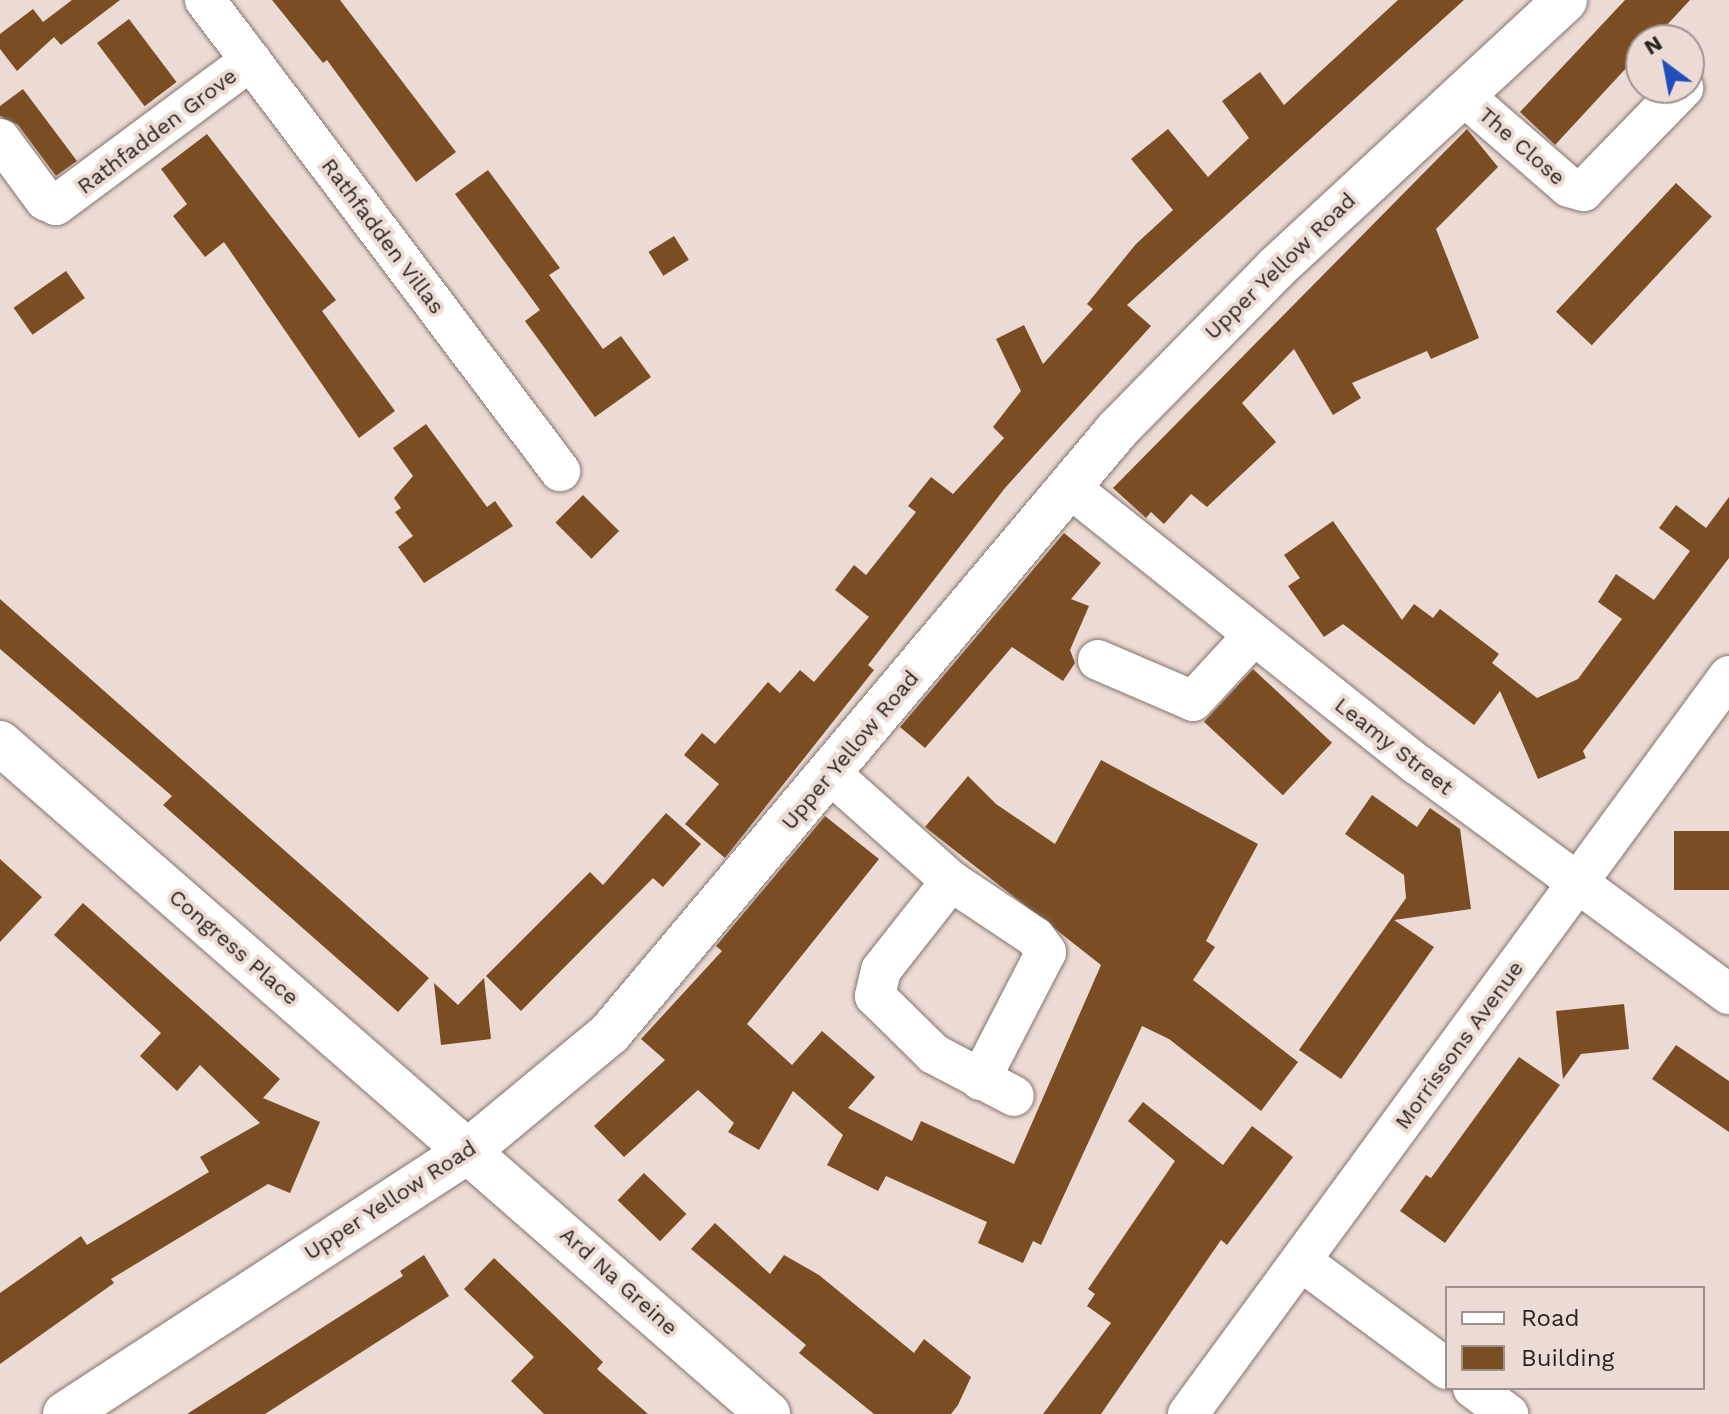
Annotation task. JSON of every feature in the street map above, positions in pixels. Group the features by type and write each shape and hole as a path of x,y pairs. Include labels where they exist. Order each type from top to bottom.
{"street":[{"name":"Rathfadden Villas","path":"205,0 560,471"},
{"name":"Upper Yellow Road","path":"65,1414 468,1151 610,1033 831,774 1068,486 1215,328 1565,0"},
{"name":"Rathfadden Grove","path":"0,139 45,200 56,205 251,60"},
{"name":"The Close","path":"1463,95 1569,187 1583,191 1668,104"},
{"name":"Leamy Street","path":"1068,486 1253,636 1575,883 1729,994"},
{"path":"1098,660 1193,701 1253,636"},
{"name":"Morrissons Avenue","path":"1188,1414 1729,676"},
{"name":"Congress Place","path":"0,743 468,1151"},
{"path":"831,774 951,881 1045,948 1041,970 997,1088 934,1054 873,991 881,970 951,881"},
{"name":"Ard Na Greine","path":"468,1151 768,1414"},
{"path":"1301,1261 1445,1368"},
{"path":"1476,1390 1508,1414"}],"building":[{"path":"72,0 120,0 61,45 54,37 17,71 0,49 0,34 33,9 43,22"},
{"path":"272,0 340,0 456,152 416,182 327,60 323,63"},
{"path":"1398,0 1464,0 1127,305 1151,326 1005,488 868,665 874,670 725,858 685,824 719,784 684,755 702,733 715,744 768,682 780,693 800,670 814,682 869,617 835,590 854,565 866,575 916,512 908,506 931,477 953,494 1004,438 993,427 1021,391 996,339 1024,325 1043,364 1093,309 1087,304 1136,244 1173,210 1131,159 1168,129 1208,177 1249,138 1222,101 1260,72 1284,105"},
{"path":"1625,0 1690,0 1668,24 1625,24 1625,69 1555,145 1520,112"},
{"path":"129,19 177,82 145,106 97,43"},
{"path":"23,89 77,161 56,176 18,125 0,116 0,106"},
{"path":"1467,129 1498,167 1436,229 1479,338 1431,359 1427,351 1352,383 1361,398 1333,415 1294,349 1242,403 1276,442 1207,507 1191,494 1164,524 1151,512 1146,518 1113,488"},
{"path":"207,134 336,300 322,311 395,411 359,438 224,242 205,257 173,216 187,204 161,169"},
{"path":"488,170 560,268 549,275 603,349 621,336 651,377 595,417 525,321 540,310 455,194"},
{"path":"1676,183 1712,216 1592,345 1556,312"},
{"path":"674,236 689,260 663,276 649,252"},
{"path":"66,271 85,298 33,335 14,308"},
{"path":"426,424 487,507 495,501 513,526 424,583 398,547 413,536 395,512 401,508 394,498 413,476 393,448"},
{"path":"583,495 619,531 591,559 555,523"},
{"path":"1729,497 1729,558 1583,751 1586,758 1538,779 1500,691 1474,725 1343,624 1324,637 1288,586 1300,578 1284,555 1333,521 1402,620 1414,604 1433,618 1440,609 1499,654 1492,663 1537,698 1578,679 1622,619 1598,602 1616,574 1654,600 1690,551 1659,528 1676,505 1706,528"},
{"path":"1064,533 1101,563 1071,599 1089,606 1070,650 1075,663 1063,681 1012,647 925,748 900,727"},
{"path":"0,599 429,978 398,1012 163,805 172,796 0,649"},
{"path":"1253,669 1332,743 1283,795 1204,722"},
{"path":"1101,760 1258,844 1206,941 1215,947 1193,980 1298,1062 1261,1111 1169,1039 1142,1026 1041,1245 1033,1241 1023,1263 978,1243 987,1222 886,1176 878,1191 827,1165 843,1135 793,1091 759,1150 728,1132 734,1123 698,1090 624,1157 594,1126 665,1060 641,1039 722,951 716,946 825,816 879,859 747,1024 792,1065 822,1031 875,1077 848,1108 912,1141 921,1121 1014,1164 1101,965 925,827 968,776 996,804 1055,844"},
{"path":"1372,795 1417,827 1430,808 1460,829 1471,909 1394,920 1434,947 1341,1079 1299,1050 1406,898 1404,875 1345,834"},
{"path":"666,813 701,844 663,887 653,878 521,1011 486,976 590,872 603,885"},
{"path":"1674,831 1729,831 1729,890 1674,890"},
{"path":"0,859 42,897 0,942"},
{"path":"83,903 280,1079 263,1098 320,1122 290,1193 268,1184 111,1279 114,1283 0,1364 0,1293 81,1236 87,1245 209,1172 200,1157 260,1123 200,1065 177,1091 140,1056 161,1033 54,935"},
{"path":"484,978 491,1039 441,1045 434,983 458,1005"},
{"path":"1624,1004 1629,1049 1581,1054 1563,1079 1556,1011"},
{"path":"1676,1045 1729,1081 1729,1132 1652,1079"},
{"path":"1519,1057 1560,1085 1445,1243 1400,1211 1426,1175 1431,1178"},
{"path":"1143,1102 1223,1165 1252,1126 1293,1157 1227,1245 1221,1240 1101,1414 1043,1414 1111,1323 1087,1306 1095,1294 1088,1289 1175,1161 1128,1121"},
{"path":"644,1173 686,1214 660,1241 618,1200"},
{"path":"715,1223 770,1274 784,1255 819,1275 914,1353 924,1339 971,1377 951,1414 874,1414 799,1353 806,1345 691,1249"},
{"path":"424,1255 449,1296 265,1414 187,1414 403,1276 400,1271"},
{"path":"494,1258 603,1362 597,1369 648,1414 544,1414 511,1381 534,1357 464,1289"}]}
